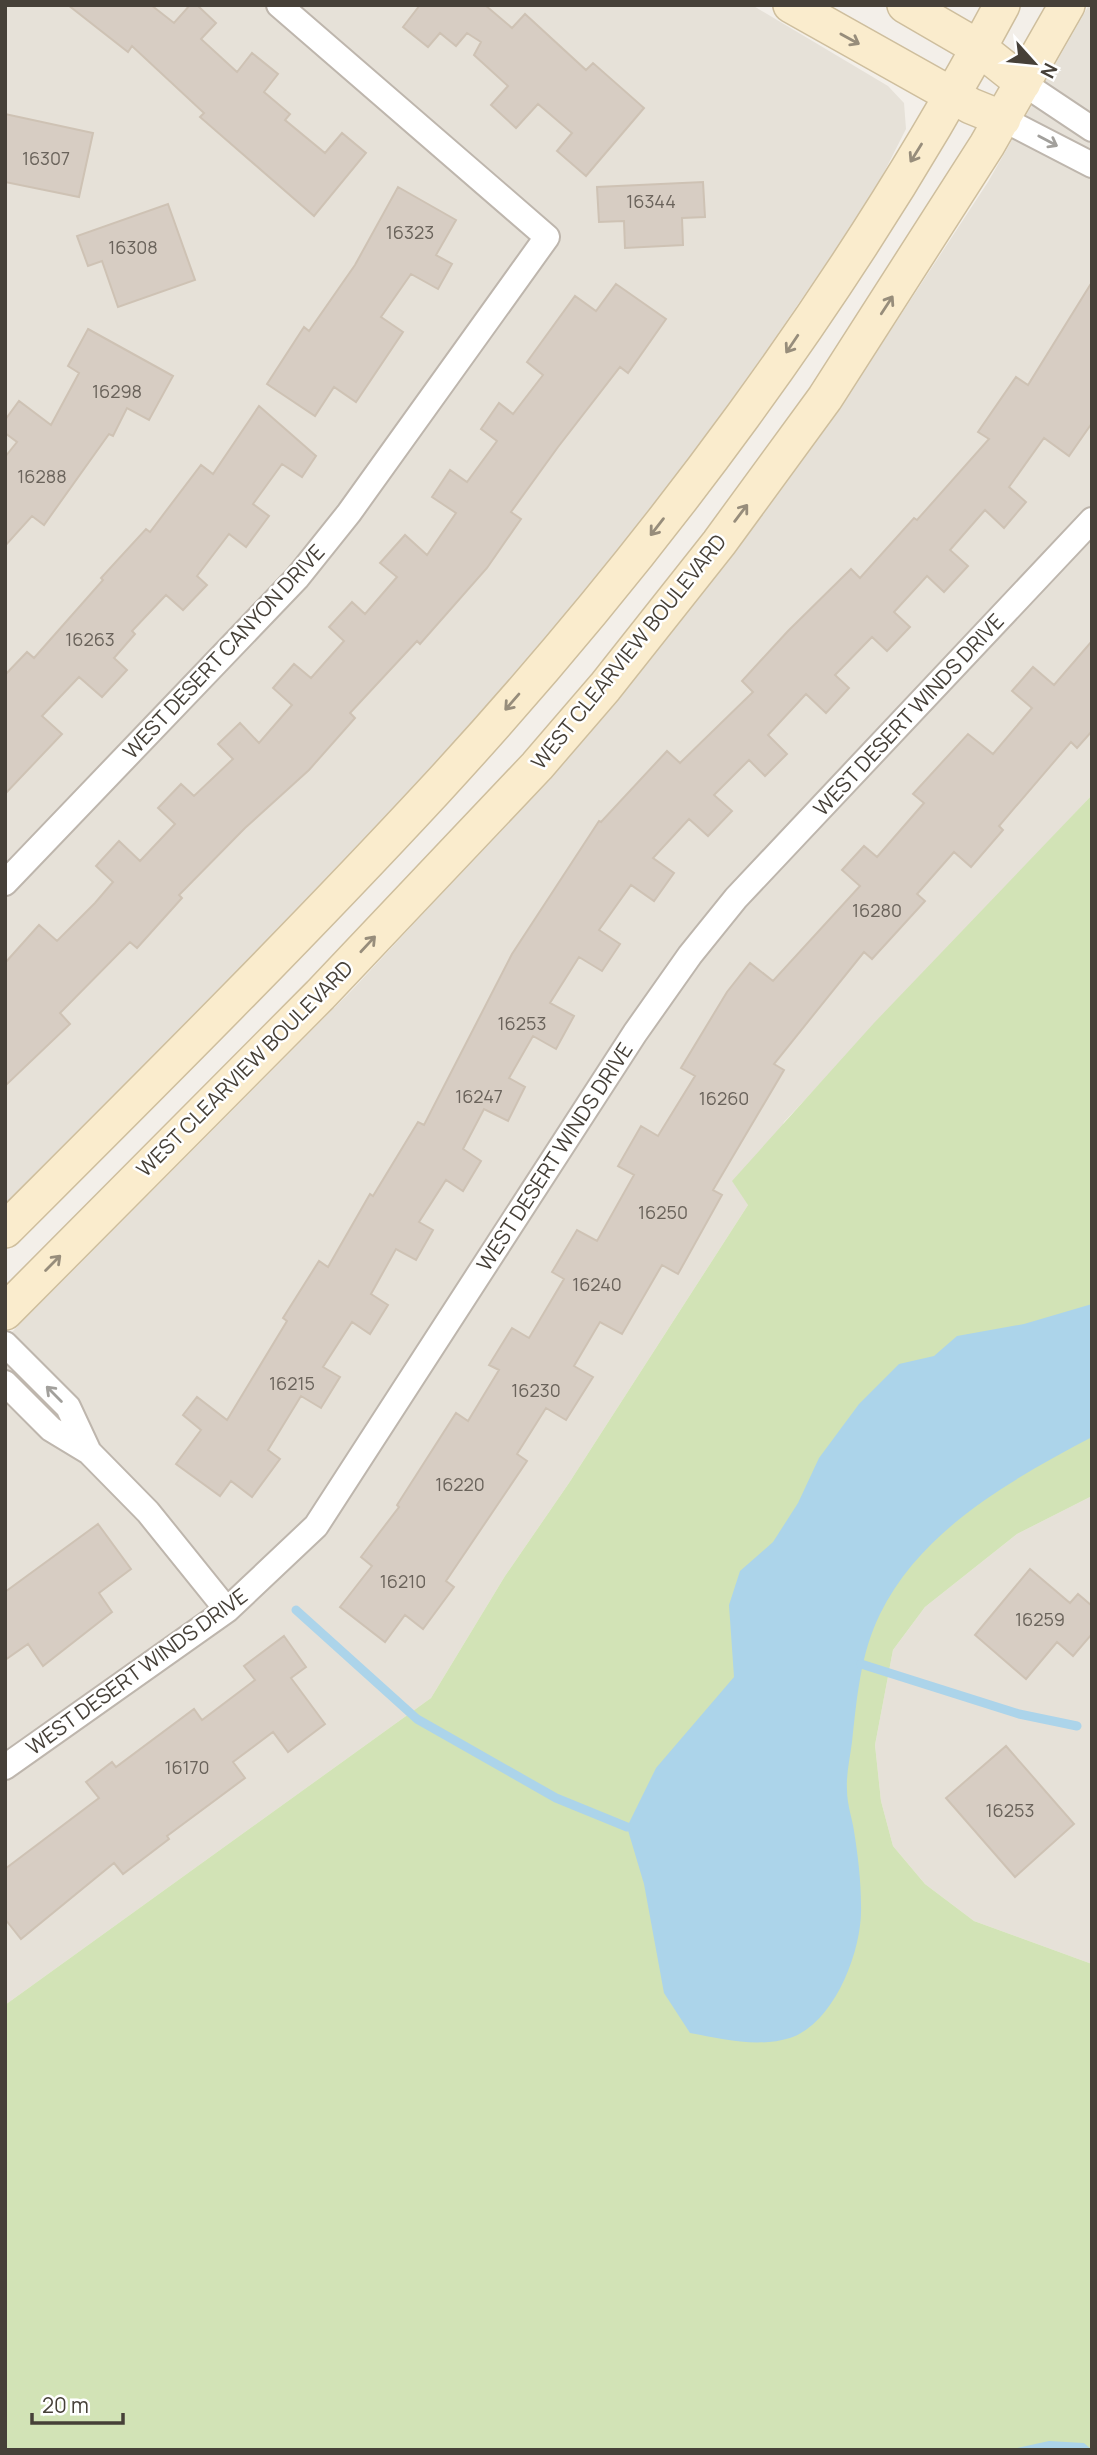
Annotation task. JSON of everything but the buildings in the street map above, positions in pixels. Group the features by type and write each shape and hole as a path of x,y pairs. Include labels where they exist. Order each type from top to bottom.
{"street":[{"name":"WEST DESERT CANYON DRIVE","path":"5,883 297,578 349,513 547,237 279,5"},
{"path":"791,5 952,95 1092,165"},
{"path":"905,5 979,48 1023,83 1092,129"},
{"path":"5,1230 319,913 463,758 599,599 756,398 952,95 1002,5"},
{"name":"WEST CLEARVIEW BOULEVARD","path":"5,1312 320,995 537,766 605,687 719,543 825,398 1003,120 1067,5"},
{"name":"WEST DESERT WINDS DRIVE","path":"5,1767 227,1610 316,1526 635,1033 690,955 736,898 1092,520"},
{"path":"5,1344 68,1407 89,1452"},
{"path":"5,1383 51,1429 89,1452 148,1512 227,1610"}],"shaded area":[{"path":"5,5 752,5 888,86 904,103 906,129 871,198 746,380 652,508 512,679 377,829 5,1209"},
{"path":"1089,5 1092,5 1092,795 784,1122 748,1205 569,1483 505,1576 431,1698 5,2005 5,1339 353,989 542,786 700,597 879,348 988,182"},
{"path":"1092,1496 1092,1964 974,1921 925,1884 893,1846 881,1801 875,1745 893,1650 925,1607 1017,1534"}],"green space":[{"path":"1092,795 1092,1496 1017,1534 925,1607 893,1650 875,1745 881,1801 893,1846 925,1884 974,1921 1092,1964 1092,2450 5,2450 5,2005 431,1698 505,1576 569,1483 748,1205 732,1181 874,1023"}],"water":[{"path":"1092,1304 1092,1437 1000,1489 944,1532 919,1557 898,1584 873,1629 860,1677 847,1778 859,1868 860,1923 851,1962 833,2001 806,2030 778,2041 727,2040 690,2033 664,1993 644,1884 627,1827 656,1768 734,1677 729,1605 740,1571 773,1542 798,1503 819,1458 859,1404 899,1364 934,1356 957,1336 1024,1324"},
{"path":"1049,2441 1084,2443 1092,2450 1008,2450"}],"waterway":[{"path":"296,1610 417,1719 556,1798 627,1827"},
{"path":"861,1664 1019,1714 1077,1726"}]}
